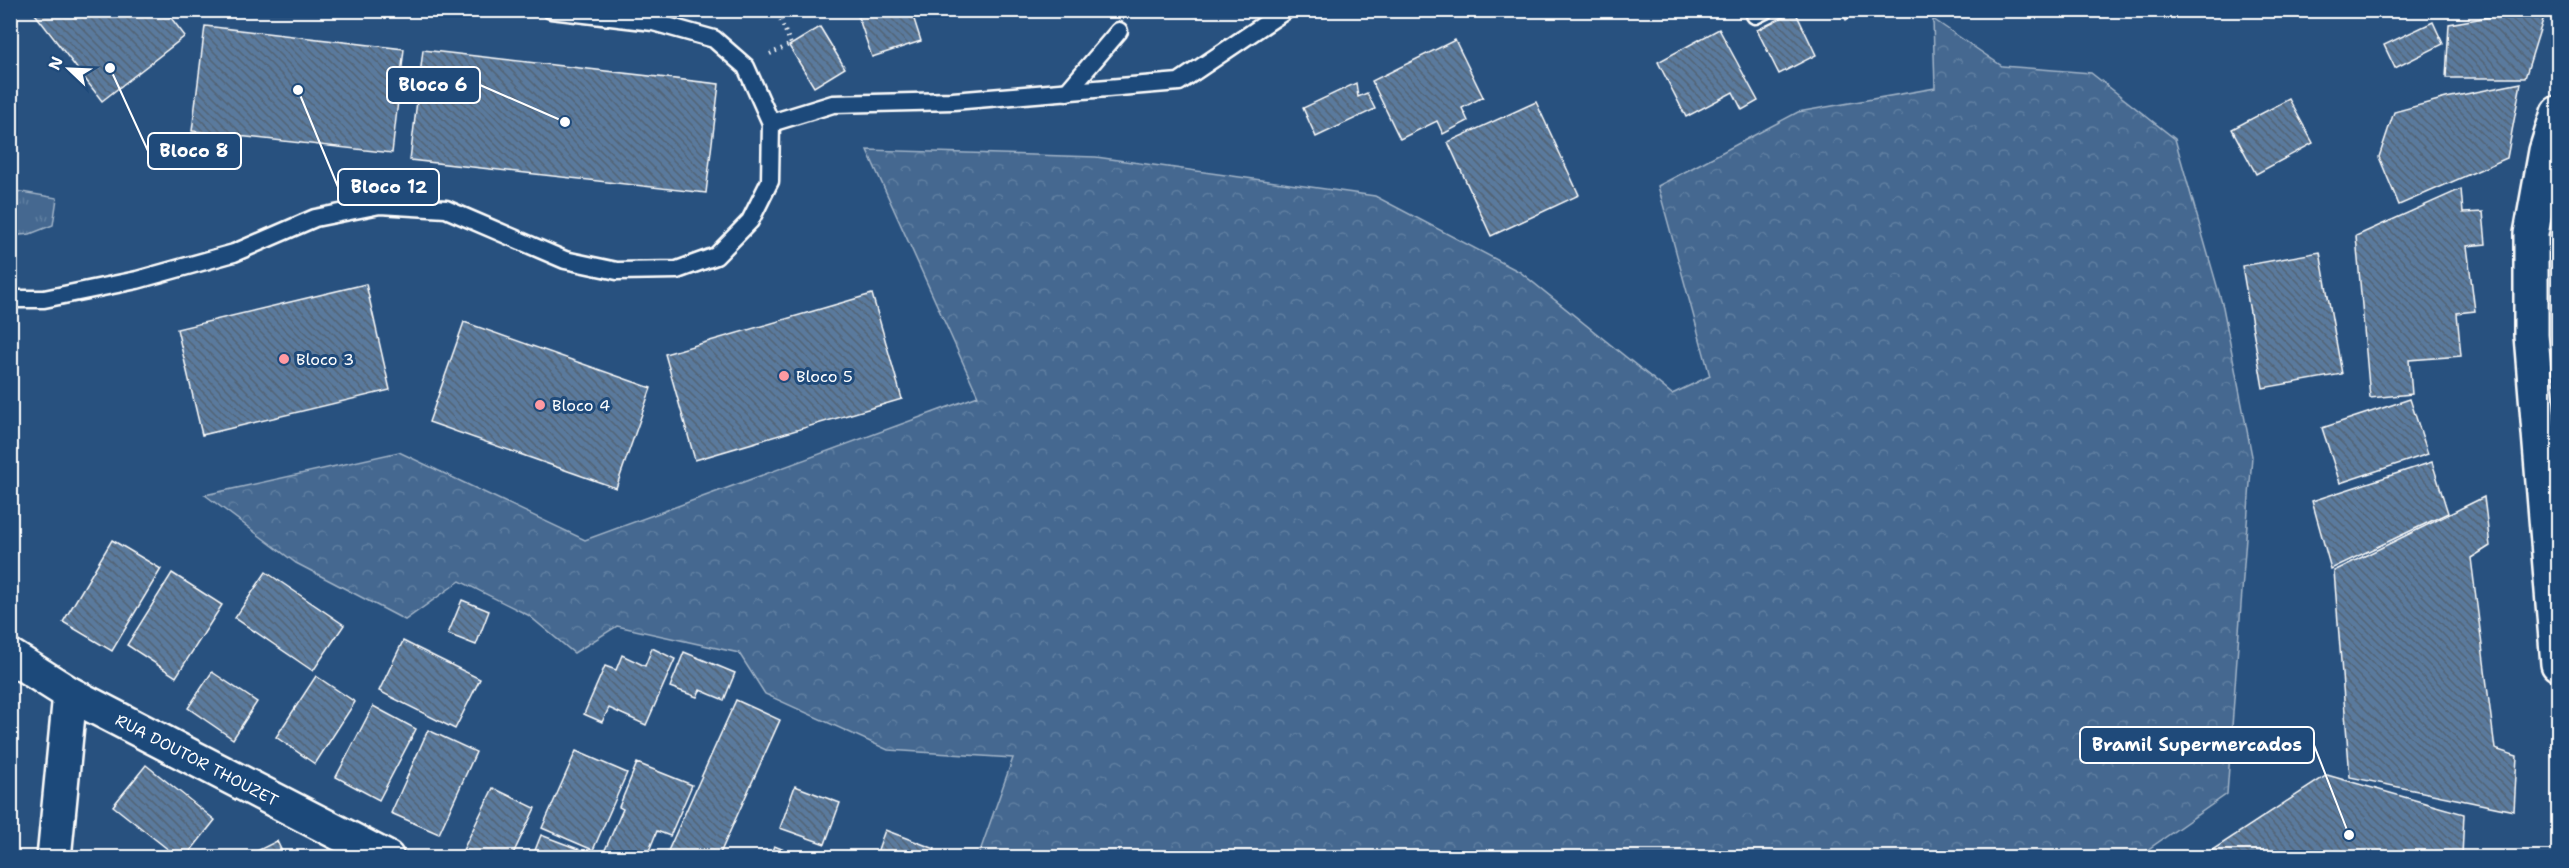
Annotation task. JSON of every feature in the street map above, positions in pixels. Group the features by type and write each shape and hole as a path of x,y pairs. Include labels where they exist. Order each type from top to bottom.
{"street":[{"path":"2559,113 2546,151 2531,234 2530,335 2559,664"},
{"name":"RUA DOUTOR THOUZET","path":"10,656 70,693 387,858"},
{"path":"54,858 70,693"}],"lane":[{"path":"10,299 44,299 137,280 234,253 315,218 380,205 446,209 565,260 617,272 677,270 717,256 750,221 770,181 771,123 746,67 714,39 653,22 551,10"},
{"path":"771,123 833,104 953,101 1179,82 1273,15 1286,10"},
{"path":"1067,92 1119,31"}],"path":[{"path":"746,67 790,44 776,10"}],"green space":[{"path":"1933,19 2002,66 2091,73 2175,139 2223,307 2252,456 2227,794 2137,857 978,857 1013,758 888,750 765,694 739,653 617,626 574,653 528,615 460,581 405,620 296,563 205,495 399,452 585,540 978,396 867,150 1096,157 1375,196 1520,272 1672,394 1710,376 1658,186 1798,112 1935,88"},
{"path":"10,190 57,198 53,225 30,234 11,236"}],"building":[{"path":"32,10 165,10 185,36 102,101"},
{"path":"856,10 911,10 921,41 872,57"},
{"path":"1841,10 1862,10 1846,20"},
{"path":"2529,10 2546,10 2525,78 2446,78 2449,24"},
{"path":"1795,11 1816,55 1779,74 1757,30"},
{"path":"2433,22 2443,44 2395,68 2384,45"},
{"path":"205,26 404,49 392,153 192,131"},
{"path":"820,27 845,68 814,87 789,46"},
{"path":"1719,29 1758,101 1742,110 1733,92 1686,117 1658,62"},
{"path":"1455,40 1483,97 1462,108 1468,121 1443,134 1437,121 1400,139 1372,81"},
{"path":"423,50 719,84 706,193 410,160"},
{"path":"1356,83 1358,97 1367,93 1375,109 1316,137 1303,108"},
{"path":"2521,83 2507,158 2399,205 2379,157 2394,112 2446,98"},
{"path":"2289,99 2313,143 2256,174 2232,129"},
{"path":"1536,102 1579,195 1491,236 1448,142"},
{"path":"2461,189 2463,213 2483,212 2486,244 2467,246 2475,311 2457,313 2461,356 2409,360 2412,394 2370,398 2356,236"},
{"path":"2320,252 2342,374 2263,388 2242,266"},
{"name":"Bloco 3","path":"366,284 390,390 202,435 177,329"},
{"name":"Bloco 5","path":"872,294 902,399 695,460 665,354"},
{"name":"Bloco 4","path":"464,322 651,388 616,488 429,422"},
{"path":"2410,399 2428,454 2340,483 2322,428"},
{"path":"2432,462 2448,513 2331,569 2312,501"},
{"path":"2484,497 2490,546 2471,558 2495,749 2517,756 2514,811 2350,777 2334,571"},
{"path":"112,540 161,569 112,651 63,622"},
{"path":"266,572 344,625 313,671 235,618"},
{"path":"172,573 222,605 176,677 127,645"},
{"path":"462,600 489,611 476,645 448,634"},
{"path":"403,641 480,679 455,729 379,691"},
{"path":"652,648 675,659 646,725 609,708 602,722 584,714 605,666 616,670 622,655 645,666"},
{"path":"684,652 735,673 724,700 700,690 697,697 670,687"},
{"path":"212,672 257,702 233,739 188,708"},
{"path":"316,676 355,702 315,764 276,737"},
{"path":"736,700 780,720 718,858 682,858 668,851"},
{"path":"373,706 416,729 379,800 336,777"},
{"path":"428,730 476,752 439,834 391,813"},
{"path":"576,751 627,773 593,850 542,828"},
{"path":"637,763 692,785 670,836 657,831 646,858 618,858 604,852 623,809 619,807"},
{"path":"146,765 215,820 185,858 179,858 113,806"},
{"path":"2327,775 2464,814 2462,856 2460,858 2200,858"},
{"path":"795,786 840,803 825,844 780,828"},
{"path":"493,788 535,808 511,858 478,858 463,850"},
{"path":"885,830 935,849 931,858 875,858"},
{"path":"541,835 586,852 584,858 532,858"},
{"path":"277,841 285,858 243,858"},
{"path":"774,846 805,858 769,858"}],"place":[{"name":"Bloco 8","path":"110,68"},
{"name":"Bloco 12","path":"298,90"},
{"name":"Bloco 6","path":"565,122"},
{"name":"Bloco 3","path":"284,359"},
{"name":"Bloco 5","path":"784,376"},
{"name":"Bloco 4","path":"540,405"},
{"name":"Bramil Supermercados","path":"2349,835"}]}
